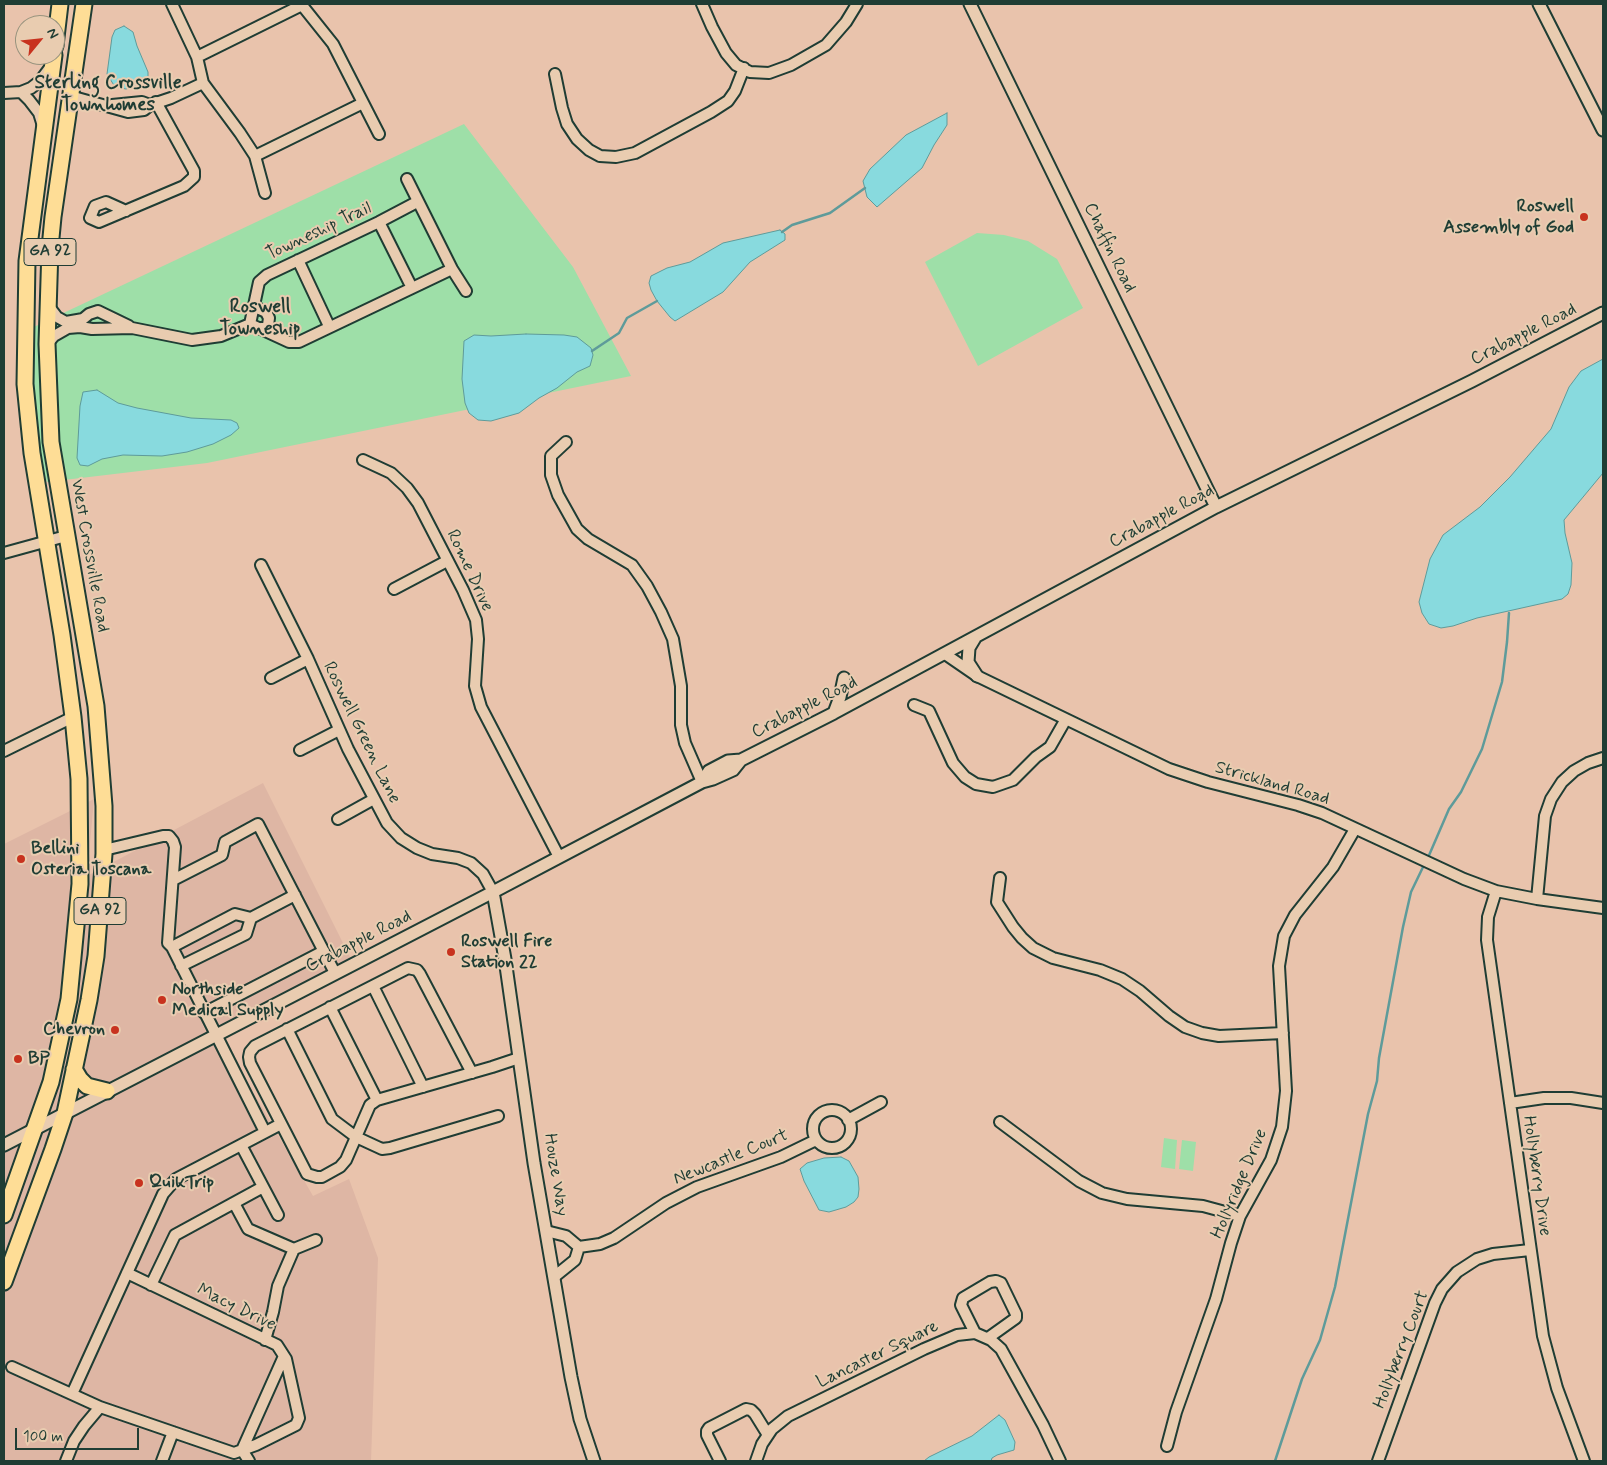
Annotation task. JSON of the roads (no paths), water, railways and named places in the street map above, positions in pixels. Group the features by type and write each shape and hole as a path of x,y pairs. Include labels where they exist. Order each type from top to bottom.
{"main road":[{"name":"West Crossville Road","path":"65,1113 89,1000 96,956 104,850 104,806 96,706 51,442 47,344 47,304 53,217 84,4"},
{"name":"GA 92","path":"4,1215 51,1082 69,999 80,884 79,779 73,717 32,453 25,384 27,261 52,65"},
{"path":"74,1069 87,1086 107,1091"},
{"name":"GA 92","path":"4,1282 65,1113"}],"street":[{"path":"172,4 197,57 203,83 240,132 255,156 265,193"},
{"path":"197,57 302,4 333,44 379,134"},
{"path":"702,4 726,53 736,65 750,72 769,73 791,65 826,45 846,22 857,4"},
{"name":"Chaffin Road","path":"970,4 1216,507"},
{"path":"1539,4 1603,130"},
{"path":"4,93 21,92 31,88 40,81 49,65"},
{"path":"556,74 567,124 577,139 589,150 600,156 616,157 635,153 728,101 735,91 744,68"},
{"path":"70,96 128,112 144,110 153,104 172,98 203,83"},
{"path":"21,92 39,113 44,128"},
{"path":"255,156 363,103"},
{"path":"126,211 106,202 95,206 90,218 99,222 126,211 184,186 194,177 194,170 153,104"},
{"path":"407,179 452,269 466,291"},
{"name":"Towneship Trail","path":"250,324 259,282 267,275 417,202"},
{"path":"379,222 412,288"},
{"path":"298,260 329,326"},
{"path":"47,304 67,325 92,329 132,328 192,340 221,336 250,324 289,342 299,342 329,326 452,269"},
{"path":"252,312 257,308 266,312 269,318 268,325 266,328 261,328"},
{"path":"47,344 67,325 98,311 132,328"},
{"name":"Crabapple Road","path":"4,1145 702,782 709,771 728,761 741,760 834,713 1216,507 1603,314"},
{"path":"566,442 551,456 551,475 558,495 577,529 588,539 632,565 647,586 661,612 673,639 681,686 681,725 684,743 702,782"},
{"name":"Rome Drive","path":"363,460 391,474 407,488 418,503 463,590 476,620 478,639 475,686 481,707 559,857"},
{"path":"1197,518 1204,506 1207,488"},
{"path":"4,553 66,536"},
{"path":"394,589 447,561"},
{"name":"Roswell Green Lane","path":"261,565 308,659 339,730 386,823 401,838 417,848 432,854 458,858 471,863 483,874 493,892"},
{"path":"975,638 969,648 968,662 977,676"},
{"name":"Strickland Road","path":"944,654 977,676 1169,769 1208,782 1298,804 1464,879 1496,890 1538,899 1603,908"},
{"path":"272,678 308,659"},
{"path":"834,713 844,678"},
{"path":"914,705 929,711 953,763 965,777 976,784 993,787 1013,780 1036,757 1050,747 1066,719"},
{"path":"4,751 73,717"},
{"path":"300,750 339,730"},
{"path":"1538,899 1545,816 1551,799 1562,782 1574,771 1588,763 1603,758"},
{"path":"338,818 374,799"},
{"path":"173,880 222,855 224,842 258,824 336,973"},
{"name":"Hollyridge Drive","path":"1167,1446 1176,1412 1216,1299 1240,1216 1270,1160 1282,1127 1286,1091 1279,966 1284,936 1295,915 1333,867 1355,829"},
{"path":"104,850 163,836 168,836 175,847 168,943 182,966 215,1036 265,1132"},
{"path":"1000,878 997,902 1013,927 1034,948 1053,958 1100,970 1122,980 1140,991 1185,1027 1202,1033 1219,1036 1283,1033"},
{"name":"Hollyberry Drive","path":"1496,890 1488,917 1487,940 1543,1336 1557,1388 1584,1461"},
{"name":"Houze Way","path":"493,892 554,1278 577,1403 594,1461"},
{"path":"172,948 235,914 251,918 295,895"},
{"path":"182,966 246,934 251,918"},
{"path":"204,1013 324,952"},
{"path":"472,1073 417,970 408,968 255,1046 250,1052 249,1057 250,1063 307,1174 322,1177 340,1167 346,1160 370,1105 377,1100 472,1073 519,1058"},
{"path":"373,986 423,1087"},
{"path":"330,1007 377,1100"},
{"path":"287,1029 332,1119 356,1137 382,1149 498,1116"},
{"path":"1510,1103 1544,1098 1571,1098 1603,1103"},
{"path":"848,1120 881,1102"},
{"name":"Newcastle Court","path":"834,1110 840,1112 848,1120 850,1132 844,1143 833,1148 827,1147 816,1140 814,1122 822,1112 834,1110"},
{"path":"1000,1122 1079,1181 1102,1193 1127,1199 1203,1206 1240,1216"},
{"path":"72,1394 163,1194 176,1179 281,1124"},
{"name":"Newcastle Court","path":"579,1247 600,1244 614,1238 666,1203 697,1187 781,1157 816,1140"},
{"path":"241,1145 278,1215"},
{"path":"151,1285 176,1235 263,1187"},
{"path":"234,1203 248,1229 294,1249"},
{"path":"546,1231 566,1236 579,1247 575,1260 554,1278"},
{"path":"265,1340 278,1286 294,1249 316,1240"},
{"name":"Hollyberry Court","path":"1378,1461 1435,1303 1442,1289 1457,1272 1477,1260 1494,1254 1530,1250"},
{"name":"Macy Drive","path":"12,1367 100,1407 234,1453 256,1445 296,1425 299,1418 284,1356 277,1345 127,1273"},
{"path":"988,1338 1016,1318 1016,1314 1000,1283 996,1281 990,1282 963,1298 961,1305 975,1333 988,1338 1001,1349 1060,1461"},
{"name":"Lancaster Square","path":"756,1461 762,1444 772,1429 788,1416 924,1349 957,1335 975,1333"},
{"path":"248,1461 242,1450 284,1356"},
{"path":"66,1461 74,1441 100,1407"},
{"path":"720,1461 707,1436 709,1428 746,1409 751,1410 755,1414 768,1435"},
{"path":"162,1461 173,1432"},
{"path":"225,1450 227,1461"}],"water":[{"path":"124,26 133,32 148,72 148,78 143,84 126,89 115,87 107,74 112,37 115,30"},
{"path":"947,113 947,125 922,168 877,207 867,197 863,181 870,169 906,135"},
{"path":"780,230 785,234 785,240 750,262 723,292 675,321 657,301 651,290 649,283 651,276 667,268 690,262 723,243"},
{"path":"526,334 577,337 591,348 593,355 590,366 577,372 557,388 539,398 519,413 491,421 478,420 469,413 465,403 462,379 464,341 474,335"},
{"path":"1603,359 1603,473 1564,520 1572,563 1571,585 1568,594 1562,599 1477,618 1453,626 1441,628 1429,624 1422,613 1419,602 1430,559 1443,535 1480,507 1510,477 1551,429 1569,387 1581,371"},
{"path":"97,390 118,403 191,418 231,420 237,423 239,428 231,435 213,444 187,452 162,456 123,455 102,459 88,466 80,465 77,458 80,406 83,392"},
{"path":"841,1157 849,1161 858,1177 858,1197 846,1207 829,1212 819,1210 800,1169 807,1163 824,1158"},
{"path":"999,1415 1005,1420 1015,1442 1014,1450 997,1455 991,1461 924,1461 972,1436"}],"waterway":[{"path":"782,232 792,225 830,213 865,188"},
{"path":"592,351 619,333 627,318 657,301"},
{"path":"1427,860 1449,809 1461,792 1482,749 1502,682 1509,613"},
{"path":"1275,1461 1302,1379 1320,1340 1335,1287 1368,1114 1377,1081 1379,1058 1403,927 1411,892 1424,865"}],"place":[{"name":"Roswell Assembly of God","path":"1584,217"},
{"name":"Bellini Osteria Toscana","path":"21,859"},
{"name":"Roswell Fire Station 22","path":"451,952"},
{"name":"Northside Medical Supply","path":"162,1000"},
{"name":"Chevron","path":"115,1030"},
{"name":"BP","path":"18,1059"},
{"name":"QuikTrip","path":"139,1183"}],"district":[{"name":"Sterling Crossville Townhomes","path":"108,95"},
{"name":"Roswell Towneship","path":"260,319"}]}
